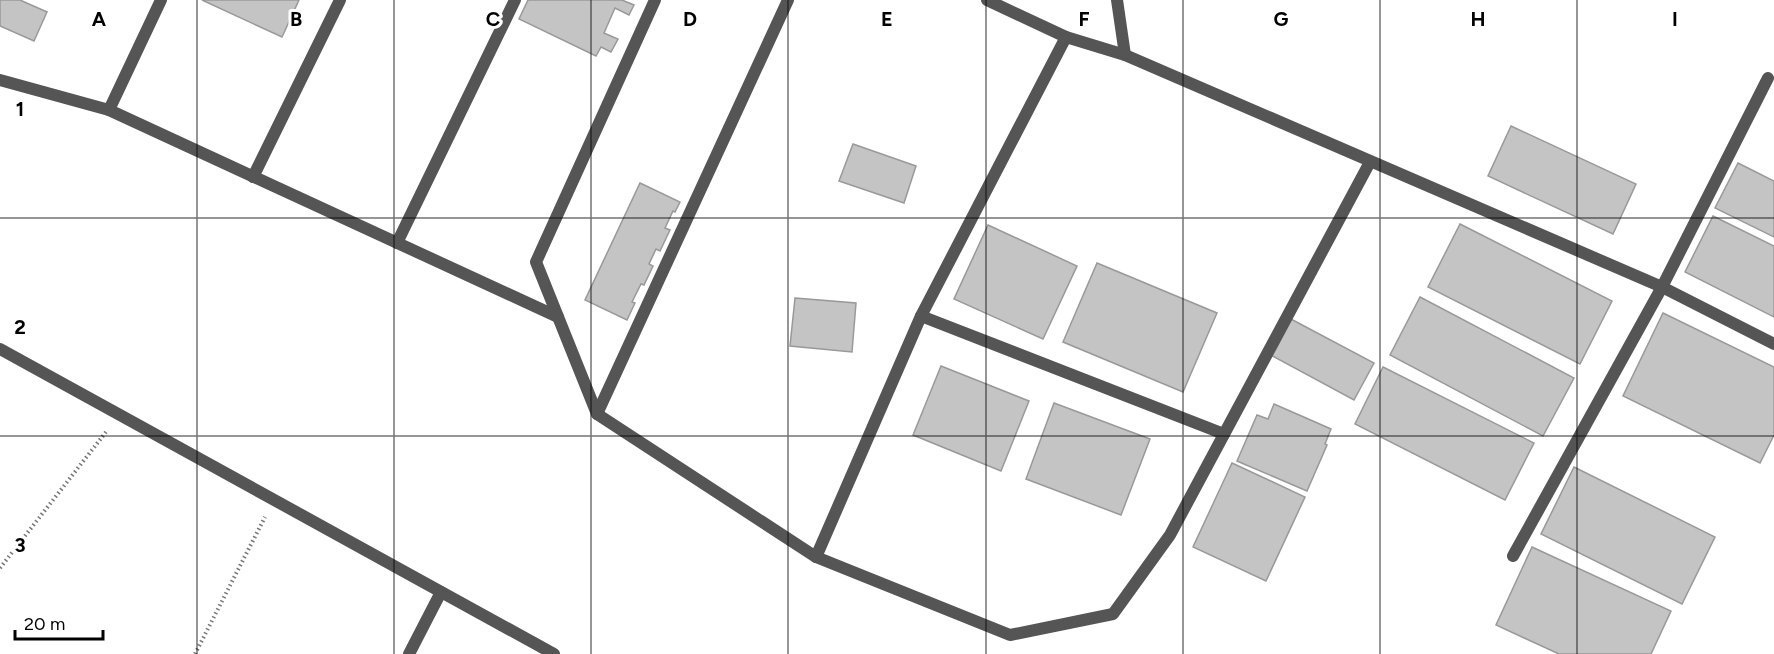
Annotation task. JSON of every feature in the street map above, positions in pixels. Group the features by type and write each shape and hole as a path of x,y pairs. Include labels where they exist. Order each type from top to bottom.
{"street":[{"path":"109,110 161,0"},
{"path":"253,177 340,0"},
{"path":"397,243 515,0"},
{"path":"655,0 536,262 597,414 816,557 1010,635 1113,614 1170,535 1370,162"},
{"path":"597,414 788,0"},
{"path":"987,0 1066,37 1125,56 1662,287 1774,344"},
{"path":"1117,0 1125,56"},
{"path":"816,557 921,316 1066,37"},
{"path":"1513,556 1662,287 1768,78"},
{"path":"0,80 109,110 558,317"},
{"path":"921,316 1224,434"},
{"path":"0,349 554,654"},
{"path":"409,654 441,592"}],"path":[{"path":"0,568 120,415"},
{"path":"195,654 273,500"}],"building":[{"path":"0,0 20,0 47,12 34,41 0,26"},
{"path":"202,0 299,0 282,37"},
{"path":"528,0 622,0 634,5 629,15 615,8 604,33 618,39 611,52 601,47 596,56 519,19"},
{"path":"1511,126 1636,184 1613,234 1488,176"},
{"path":"853,144 916,166 904,203 839,181"},
{"path":"1738,163 1774,181 1774,237 1715,208"},
{"path":"640,183 680,202 665,228 670,230 660,251 656,249 649,264 653,266 632,302 635,303 627,320 585,300"},
{"path":"1713,216 1774,246 1774,317 1685,272"},
{"path":"1460,224 1612,301 1580,364 1428,287"},
{"path":"988,225 1077,266 1043,339 954,299"},
{"path":"1097,263 1217,313 1183,392 1063,342"},
{"path":"1420,297 1574,378 1543,436 1390,355"},
{"path":"795,298 856,303 852,352 790,346"},
{"path":"1663,313 1774,367 1774,435 1760,463 1623,396"},
{"path":"1289,318 1374,363 1354,400 1269,354"},
{"path":"941,366 1029,401 1001,471 913,435"},
{"path":"1383,367 1534,443 1505,500 1355,424"},
{"path":"1054,403 1150,439 1121,515 1026,479"},
{"path":"1274,404 1331,429 1325,444 1327,445 1307,491 1237,461 1257,415 1268,419"},
{"path":"1232,463 1305,497 1266,581 1193,547"},
{"path":"1574,467 1715,537 1682,604 1541,534"},
{"path":"1532,547 1671,611 1651,654 1559,654 1496,625"}]}
